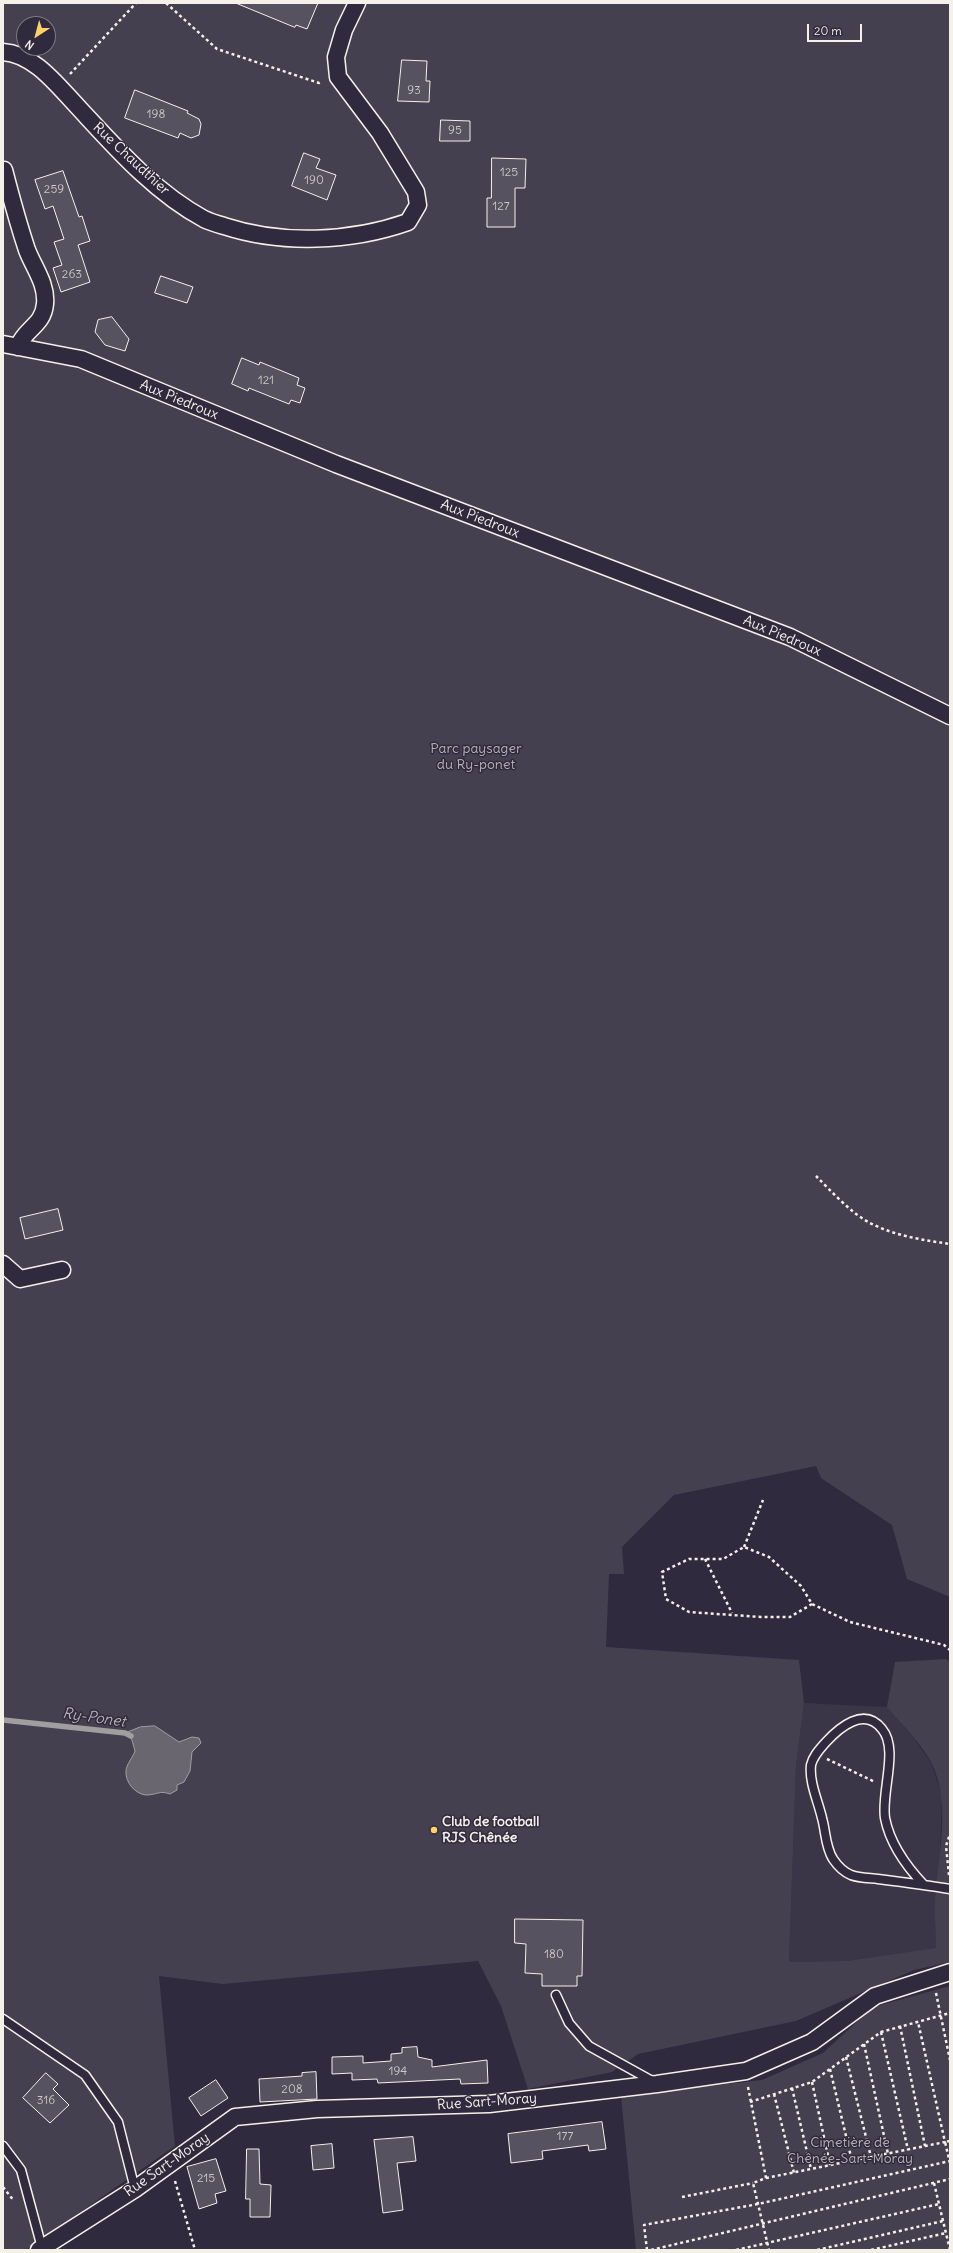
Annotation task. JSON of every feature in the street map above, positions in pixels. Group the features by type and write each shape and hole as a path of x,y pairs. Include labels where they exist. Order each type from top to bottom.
{"street":[{"path":"338,77 336,57 344,30 358,3"},
{"name":"Rue Chaudthier","path":"3,52 26,59 59,86 119,151 162,190 204,219 246,233 300,239 357,235 408,222 418,205 416,192 380,133 338,77"},
{"path":"4,170 20,229 30,258 44,287 45,305 40,322 11,345"},
{"name":"Aux Piedroux","path":"11,345 81,359 336,464 790,637 950,716"},
{"path":"3,1264 20,1279 62,1270"},
{"name":"Rue Sart-Moray","path":"41,2249 135,2188 235,2117 317,2109 489,2104 657,2084 746,2071 812,2042 875,1996 950,1972"}],"lane":[{"path":"924,1885 910,1871 889,1836 885,1817 885,1787 889,1758 888,1742 882,1729 873,1722 861,1719 849,1722 840,1728 816,1754 811,1764 812,1779 827,1844 833,1859 841,1868 851,1875 950,1889"},
{"path":"556,1995 569,2023 589,2046 657,2084"},
{"path":"3,2018 85,2075 118,2122 135,2188"},
{"path":"3,2146 21,2170 41,2249"}],"path":[{"path":"59,86 136,3"},
{"path":"166,3 217,49 318,82 338,77"},
{"path":"816,1176 834,1194 870,1223 915,1239 950,1244"},
{"path":"763,1500 744,1547 723,1559 688,1559 662,1572 666,1599 689,1612 790,1617 812,1604"},
{"path":"744,1547 769,1557 801,1586 812,1604 850,1622 944,1645 950,1650"},
{"path":"704,1559 732,1614"},
{"path":"823,1764 827,1759 848,1767 885,1787"},
{"path":"949,1876 946,1846 950,1834"},
{"path":"932,1977 950,2060"},
{"path":"750,2102 812,2082 882,2032 950,2013"},
{"path":"647,2250 644,2225 758,2204 950,2162 918,2022"},
{"path":"900,2026 925,2146"},
{"path":"882,2032 908,2150"},
{"path":"864,2044 888,2154"},
{"path":"846,2057 871,2157"},
{"path":"830,2069 852,2161"},
{"path":"746,2071 750,2102 766,2178"},
{"path":"812,2082 830,2165"},
{"path":"792,2088 811,2169"},
{"path":"774,2094 794,2173"},
{"path":"682,2197 753,2183 766,2178 950,2141"},
{"path":"166,2166 173,2174 195,2250"},
{"path":"651,2250 950,2179"},
{"path":"753,2183 769,2250"},
{"path":"934,2183 950,2250"},
{"path":"736,2250 939,2204"},
{"path":"817,2250 943,2221"},
{"path":"871,2250 946,2233"}],"shaded area":[{"path":"804,1703 887,1707 913,1737 931,1763 942,1796 940,1857 935,1900 936,1949 847,1961 789,1962 796,1766"},
{"path":"155,1726 179,1742 192,1737 199,1738 201,1743 192,1752 190,1771 184,1782 177,1785 177,1790 170,1794 163,1792 150,1795 142,1794 132,1787 126,1775 127,1766 135,1751 132,1740 125,1733 140,1727"}],"green space":[{"name":"Parc paysager du Ry-ponet","path":"3,3 950,3 950,1597 907,1579 892,1525 821,1478 816,1466 674,1495 622,1547 624,1574 609,1574 606,1647 799,1660 804,1703 796,1766 789,1962 847,1961 936,1948 935,1906 942,1830 941,1795 937,1778 927,1755 887,1707 895,1662 946,1659 950,1662 950,1962 914,1970 796,2021 638,2054 612,2072 528,2089 501,2006 478,1961 223,1984 159,1976 175,2146 26,2250 3,2250"},
{"name":"Cimetière de Chênée-Sart-Moray","path":"950,1986 950,2250 636,2250 621,2096 762,2080 823,2053 873,2007"}],"building":[{"path":"236,3 318,3 307,29 296,25 295,27"},
{"path":"402,60 427,61 426,81 430,81 429,102 398,101"},
{"path":"135,90 188,111 187,113 199,119 201,124 199,135 191,138 180,133 178,138 125,118"},
{"path":"441,120 470,121 470,141 440,141"},
{"path":"304,153 320,159 316,168 336,175 327,200 292,186"},
{"path":"492,158 526,159 525,188 515,188 515,227 487,227 487,198 491,198"},
{"path":"63,171 79,217 82,216 90,241 78,245 90,282 61,292 53,268 62,265 54,242 64,239 53,206 45,209 35,180"},
{"path":"161,276 193,287 187,303 155,293"},
{"path":"112,317 129,339 125,351 105,345 95,332 98,320"},
{"path":"242,358 259,365 260,362 299,378 297,385 305,388 300,403 291,400 289,404 249,388 248,391 232,384"},
{"path":"58,1209 63,1230 25,1239 20,1218"},
{"path":"515,1919 583,1920 582,1976 577,1976 577,1986 542,1986 542,1974 525,1973 526,1944 515,1943"},
{"path":"417,2047 418,2057 432,2060 432,2067 487,2060 488,2083 461,2084 460,2079 378,2083 377,2079 352,2080 352,2073 332,2074 332,2057 363,2056 363,2063 391,2061 391,2054 402,2053 402,2048"},
{"path":"316,2072 317,2099 260,2102 259,2079 302,2076 302,2073"},
{"path":"46,2073 58,2084 53,2089 69,2105 50,2123 23,2098"},
{"path":"216,2080 228,2098 201,2116 189,2098"},
{"path":"602,2122 606,2149 589,2151 588,2145 542,2151 543,2159 511,2163 508,2134"},
{"path":"413,2137 416,2161 397,2163 403,2210 383,2213 374,2140"},
{"path":"332,2144 334,2168 313,2170 311,2146"},
{"path":"247,2149 259,2149 260,2184 271,2185 270,2217 250,2217 250,2199 246,2199"},
{"path":"216,2159 226,2191 215,2194 217,2203 199,2209 187,2167"}],"waterway":[{"name":"Ry-Ponet","path":"3,1720 125,1733 131,1736"}],"place":[{"name":"Club de football RJS Chênée","path":"434,1830"}]}
